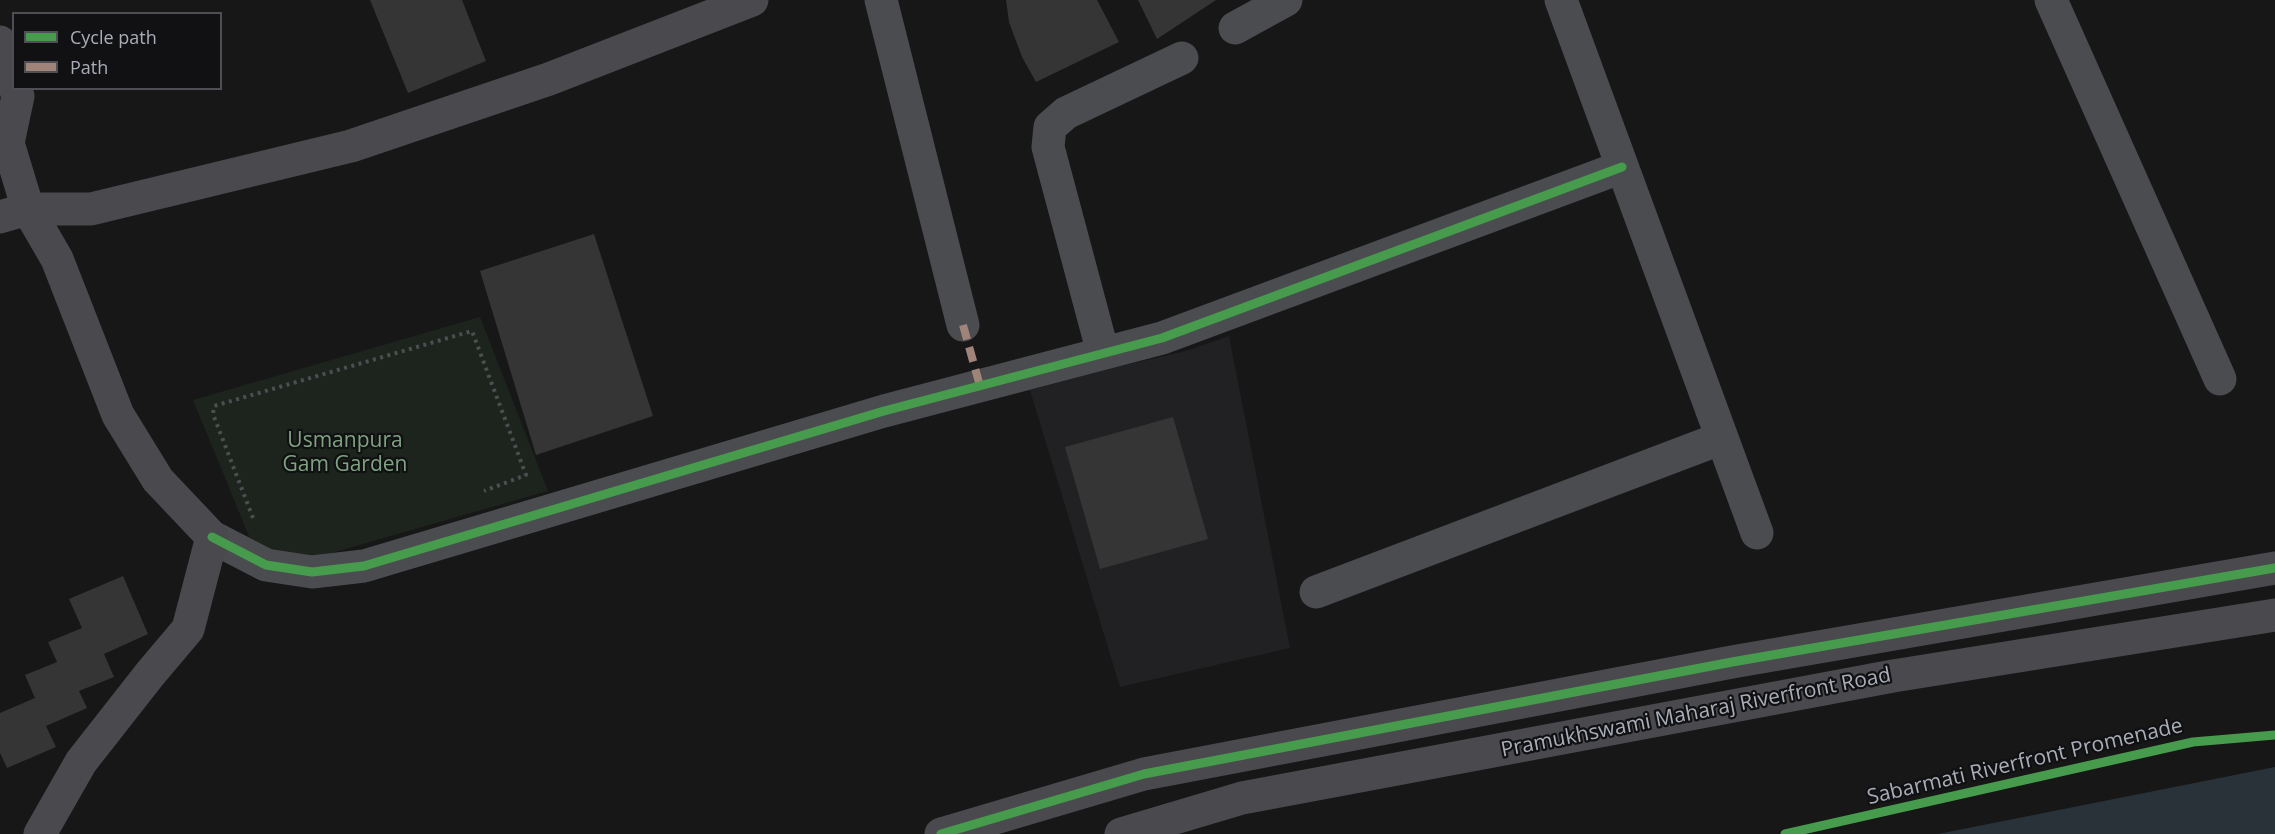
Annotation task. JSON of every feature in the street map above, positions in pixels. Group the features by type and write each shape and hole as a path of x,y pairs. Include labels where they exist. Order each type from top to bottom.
{"street":[{"path":"14,213 91,209 351,146 549,79 752,0"},
{"path":"881,0 963,326"},
{"path":"1235,28 1286,0"},
{"path":"1561,0 1757,533"},
{"path":"2051,0 2220,379"},
{"path":"0,42 12,77"},
{"path":"1103,353 1048,147 1050,127 1066,113 1182,58"},
{"path":"16,90 18,96 4,138 14,213 57,259 118,415 159,480 212,537 266,566 312,572 364,566 884,411 1184,330 1622,167"},
{"path":"1316,592 1722,438"},
{"path":"40,834 81,762 188,629 212,537"},
{"path":"941,834 1144,774 1709,667 2272,569 2275,610"},
{"name":"Pramukhswami Maharaj Riverfront Road","path":"1121,834 1242,798 1893,676 2275,615"}],"path":[{"path":"255,522 213,414 214,406 472,331 526,475 481,492 494,528"}],"shaded area":[{"path":"1229,336 1290,648 1120,687 1030,390 1186,351"},
{"path":"2275,767 2275,834 1938,834"}],"green space":[{"name":"Usmanpura Gam Garden","path":"480,317 548,491 307,560 253,546 193,400"}],"building":[{"path":"370,0 462,0 486,61 408,93"},
{"path":"1006,0 1097,0 1119,42 1036,82 1022,57 1009,22"},
{"path":"1138,0 1216,0 1157,39"},
{"path":"594,234 653,416 536,455 480,271"},
{"path":"1173,417 1208,539 1100,569 1065,447"},
{"path":"123,576 148,634 104,654 114,677 79,691 87,708 46,726 56,747 7,768 0,753 0,713 35,698 25,675 57,662 48,642 82,628 69,599"}],"marked path":[{"path":"963,325 980,386"}],"cycle path":[{"path":"212,537 266,565 312,572 364,566 884,411 1162,338 1622,167"},
{"path":"941,834 1144,774 1732,662 2275,568"},
{"name":"Sabarmati Riverfront Promenade","path":"1785,834 2193,742 2275,735"}]}
